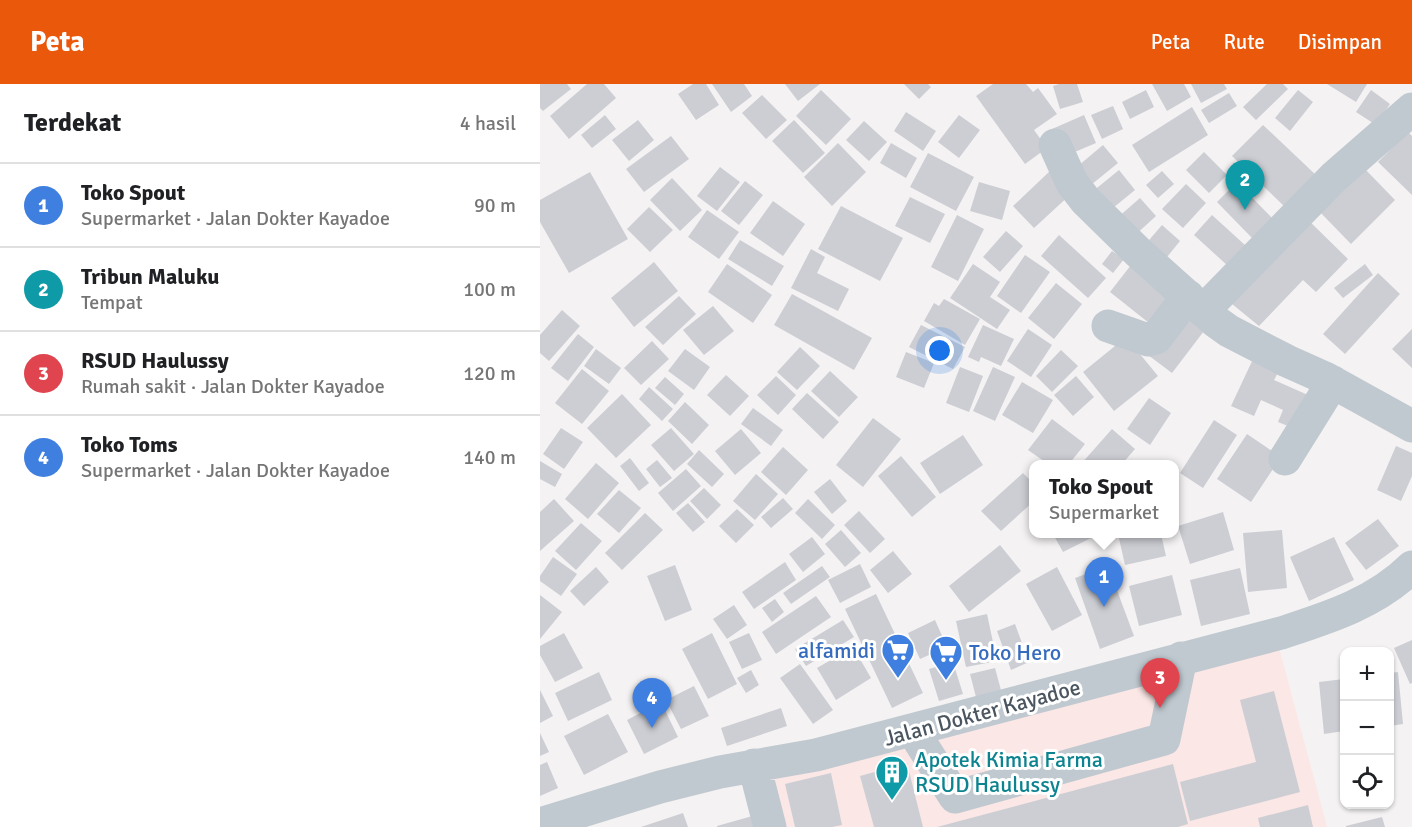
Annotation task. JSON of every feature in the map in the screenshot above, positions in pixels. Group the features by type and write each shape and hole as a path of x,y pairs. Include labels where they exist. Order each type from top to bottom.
{"street":[{"path":"1108,326 1153,340 1156,338 1412,109"},
{"path":"1055,145 1072,183 1086,201 1195,304 1230,331 1333,382 1412,426"},
{"path":"1285,459 1333,382"},
{"name":"Jalan Dokter Kayadoe","path":"540,824 660,787 754,765 816,755 913,731 1281,633 1328,618 1375,595 1412,567"},
{"path":"913,731 955,796 966,794 1164,739 1181,658"},
{"path":"754,765 770,827"}],"shaded area":[{"path":"1278,644 1327,827 783,827 772,773"}],"building":[{"path":"540,84 567,84 571,89 543,111 540,108"},
{"path":"587,84 604,84 616,98 569,139 550,116"},
{"path":"693,84 706,84 719,105 696,120 678,94"},
{"path":"712,84 744,84 752,96 731,112"},
{"path":"785,84 820,84 798,101"},
{"path":"904,84 928,84 931,87 919,99"},
{"path":"993,84 1026,84 1033,92 1038,88 1057,114 1034,130 1047,148 1025,164 976,96"},
{"path":"1077,84 1083,102 1060,109 1053,86"},
{"path":"1152,84 1184,84 1191,97 1167,111"},
{"path":"1191,84 1224,84 1227,89 1201,103"},
{"path":"1267,84 1283,84 1288,89 1256,120 1243,107"},
{"path":"1327,84 1367,84 1356,102"},
{"path":"821,90 851,119 826,145 796,116"},
{"path":"1146,90 1154,107 1130,119 1122,102"},
{"path":"1298,90 1313,102 1290,131 1275,118"},
{"path":"1371,90 1390,104 1376,125 1356,112"},
{"path":"1229,93 1237,106 1209,123 1201,110"},
{"path":"762,95 787,120 766,139 742,113"},
{"path":"1113,106 1123,129 1102,139 1091,115"},
{"path":"1192,107 1208,135 1149,172 1132,145"},
{"path":"906,112 936,131 923,151 894,131"},
{"path":"605,115 616,129 592,148 581,135"},
{"path":"959,115 980,130 959,158 938,142"},
{"path":"1084,115 1096,143 1063,157 1052,129"},
{"path":"638,120 654,140 629,161 612,140"},
{"path":"794,120 825,153 803,173 772,141"},
{"path":"864,121 887,142 869,161 846,140"},
{"path":"1263,125 1317,176 1286,208 1232,156"},
{"path":"1408,132 1412,136 1412,195 1378,162"},
{"path":"671,136 689,159 644,192 626,169"},
{"path":"838,143 866,172 832,206 804,177"},
{"path":"891,143 917,158 906,178 880,163"},
{"path":"1103,145 1118,163 1086,189 1072,171"},
{"path":"1204,152 1227,175 1209,193 1186,170"},
{"path":"928,153 974,177 956,211 910,187"},
{"path":"720,167 740,182 717,211 697,196"},
{"path":"1363,167 1395,200 1351,244 1318,210"},
{"path":"1119,170 1135,190 1108,212 1092,192"},
{"path":"1050,171 1071,194 1034,228 1013,206"},
{"path":"1162,171 1174,184 1158,198 1146,185"},
{"path":"590,172 628,239 569,273 540,222 540,200"},
{"path":"672,178 702,210 680,231 650,200"},
{"path":"745,181 763,195 739,225 721,211"},
{"path":"979,182 1010,191 1002,220 970,211"},
{"path":"1237,182 1272,218 1252,238 1217,202"},
{"path":"1186,184 1206,203 1183,228 1162,209"},
{"path":"910,197 945,214 930,243 895,226"},
{"path":"1140,198 1156,216 1133,237 1116,219"},
{"path":"773,201 805,224 783,256 750,233"},
{"path":"841,206 903,238 880,281 818,249"},
{"path":"649,207 673,230 650,252 627,229"},
{"path":"707,210 739,232 719,259 688,237"},
{"path":"1302,214 1348,259 1316,292 1303,280 1259,326 1226,299"},
{"path":"957,215 984,229 958,281 931,267"},
{"path":"1212,215 1246,246 1228,266 1194,235"},
{"path":"1162,225 1180,241 1163,262 1144,246"},
{"path":"1006,231 1023,246 1000,272 983,257"},
{"path":"1059,235 1106,278 1088,298 1041,256"},
{"path":"740,240 784,266 772,286 728,259"},
{"path":"811,249 825,257 817,273 849,289 838,311 791,288"},
{"path":"1112,251 1124,259 1113,273 1102,264"},
{"path":"1025,255 1050,272 1021,313 997,296"},
{"path":"654,262 678,291 634,327 611,298"},
{"path":"727,264 772,295 753,323 708,292"},
{"path":"973,264 1000,282 990,297 1010,310 997,329 950,298"},
{"path":"1365,264 1373,275 1343,298 1334,288"},
{"path":"1131,265 1170,297 1149,323 1110,292"},
{"path":"1378,273 1400,294 1345,354 1323,334"},
{"path":"1056,283 1082,304 1054,339 1028,318"},
{"path":"792,294 872,338 854,370 774,325"},
{"path":"679,296 696,314 663,345 645,327"},
{"path":"944,299 980,319 965,345 924,321 934,303 939,306"},
{"path":"1188,302 1204,331 1172,373 1148,355"},
{"path":"713,306 734,331 704,355 683,330"},
{"path":"562,310 580,326 549,361 540,353 540,335"},
{"path":"921,325 965,347 953,369 909,347"},
{"path":"983,325 1014,339 1001,366 981,357 979,362 968,357"},
{"path":"1028,329 1052,345 1031,377 1007,361"},
{"path":"1412,329 1412,368 1392,349"},
{"path":"578,334 594,347 568,381 551,368"},
{"path":"1126,337 1158,376 1114,411 1083,372"},
{"path":"652,341 669,359 641,385 624,368"},
{"path":"800,347 820,366 797,390 777,372"},
{"path":"596,349 621,368 609,384 584,366"},
{"path":"685,349 710,367 694,390 668,371"},
{"path":"1061,350 1078,366 1052,392 1036,376"},
{"path":"906,352 934,363 924,388 896,377"},
{"path":"1254,357 1280,369 1274,380 1308,395 1293,428 1278,422 1283,410 1261,400 1254,416 1231,406"},
{"path":"960,367 983,376 969,412 946,403"},
{"path":"993,367 1015,377 995,421 973,411"},
{"path":"582,369 609,391 582,424 555,403"},
{"path":"830,371 858,397 839,417 811,391"},
{"path":"726,375 749,396 730,416 707,395"},
{"path":"776,376 796,395 778,415 757,395"},
{"path":"1076,376 1094,397 1073,416 1054,395"},
{"path":"665,377 684,394 675,405 655,388"},
{"path":"1022,382 1053,400 1033,433 1002,415"},
{"path":"649,387 673,409 662,421 639,399"},
{"path":"807,393 839,422 823,439 792,409"},
{"path":"622,394 651,425 616,458 587,428"},
{"path":"1149,398 1171,413 1150,445 1127,429"},
{"path":"685,402 709,425 692,444 668,421"},
{"path":"753,408 783,430 771,446 741,424"},
{"path":"873,418 901,439 863,487 836,465"},
{"path":"1052,419 1085,444 1072,460 1042,460 1028,450"},
{"path":"1214,420 1237,435 1203,488 1180,473"},
{"path":"561,428 583,442 564,469 543,454"},
{"path":"671,428 694,454 674,471 651,445"},
{"path":"741,429 761,453 735,475 715,451"},
{"path":"1112,429 1135,449 1125,460 1085,460"},
{"path":"1247,434 1281,457 1251,502 1217,479"},
{"path":"963,435 983,465 940,494 920,463"},
{"path":"1396,446 1412,453 1412,476 1401,501 1377,490"},
{"path":"783,447 808,470 786,495 761,472"},
{"path":"699,450 724,474 712,487 687,464"},
{"path":"901,456 936,497 912,517 878,476"},
{"path":"630,458 649,483 639,491 620,466"},
{"path":"657,460 672,478 660,487 646,469"},
{"path":"540,461 562,474 555,487 540,479"},
{"path":"596,463 619,483 588,519 565,499"},
{"path":"686,469 701,486 673,511 658,493"},
{"path":"1023,473 1029,479 1029,506 1001,531 981,511"},
{"path":"756,474 778,494 755,520 733,501"},
{"path":"830,479 847,501 832,514 814,492"},
{"path":"704,488 721,505 707,519 690,501"},
{"path":"619,490 641,508 619,533 597,514"},
{"path":"783,498 793,509 771,528 761,517"},
{"path":"554,499 574,521 540,551 540,512"},
{"path":"808,499 835,525 822,539 795,513"},
{"path":"688,503 705,522 693,532 676,513"},
{"path":"737,509 754,525 736,543 719,526"},
{"path":"859,511 885,539 870,553 844,525"},
{"path":"1223,512 1234,550 1190,564 1179,526"},
{"path":"645,513 663,530 622,570 605,553"},
{"path":"1378,519 1399,546 1366,570 1345,543"},
{"path":"581,523 602,541 576,570 555,551"},
{"path":"841,530 861,553 845,567 825,544"},
{"path":"1282,530 1287,588 1248,592 1243,533"},
{"path":"812,537 825,554 803,572 789,554"},
{"path":"1334,537 1354,580 1309,601 1290,557"},
{"path":"1055,538 1091,538 1063,552"},
{"path":"1119,538 1162,538 1166,556 1125,565"},
{"path":"1000,545 1021,571 969,612 949,586"},
{"path":"893,551 912,574 888,593 870,570"},
{"path":"553,557 577,574 561,596 540,581 540,576"},
{"path":"785,562 796,580 754,609 742,592"},
{"path":"860,564 871,587 840,603 828,580"},
{"path":"675,565 692,610 665,621 647,576"},
{"path":"822,566 830,577 791,604 783,593"},
{"path":"1108,566 1134,636 1100,649 1075,578"},
{"path":"596,567 609,582 584,606 570,591"},
{"path":"1057,567 1082,615 1052,631 1026,584"},
{"path":"1240,568 1250,614 1201,626 1190,580"},
{"path":"1172,575 1182,615 1139,626 1129,586"},
{"path":"876,594 923,693 892,708 845,609"},
{"path":"540,595 562,612 540,639"},
{"path":"816,596 831,617 776,654 762,632"},
{"path":"775,599 784,612 772,622 762,608"},
{"path":"734,605 747,625 727,639 713,619"},
{"path":"987,614 997,661 966,667 956,621"},
{"path":"843,620 854,637 806,666 795,649"},
{"path":"935,620 947,647 920,659 908,633"},
{"path":"1015,624 1029,662 1011,670 997,631"},
{"path":"564,633 583,668 555,682 540,655 540,646"},
{"path":"712,633 737,684 708,699 682,649"},
{"path":"749,633 762,660 742,669 729,642"},
{"path":"1412,640 1412,683 1410,684 1394,648"},
{"path":"853,647 871,678 836,700 817,668"},
{"name":"Toko Hero","path":"953,662 963,694 939,701 929,669"},
{"path":"800,664 833,710 813,724 780,678"},
{"path":"995,668 1002,694 977,701 970,674"},
{"path":"751,670 759,685 746,693 737,678"},
{"path":"599,672 612,700 568,721 555,693"},
{"path":"1394,672 1398,672 1403,724 1394,725 1394,701"},
{"path":"1340,679 1340,732 1324,734 1319,682"},
{"path":"694,686 709,716 681,729 666,700"},
{"path":"540,690 553,716 540,723"},
{"path":"1274,691 1300,792 1190,821 1180,782 1256,762 1240,700"},
{"path":"661,702 678,737 644,754 627,720"},
{"path":"781,708 787,726 727,746 721,728"},
{"path":"608,714 628,752 584,775 564,736"},
{"path":"540,733 549,752 540,756"},
{"path":"547,762 558,788 540,796 540,765"},
{"name":"Apotek Kimia Farma RSUD Haulussy","path":"907,763 923,827 874,827 860,776"},
{"path":"1173,764 1188,824 1178,827 937,827"},
{"path":"831,773 842,825 795,827 785,784"},
{"path":"1308,805 1313,827 1260,827 1258,818"},
{"path":"683,813 688,827 641,827"},
{"path":"756,815 760,827 717,827 717,826"},
{"path":"1382,817 1385,827 1346,827 1346,826"}],"place":[{"name":"Tribun Maluku","path":"1245,210"},
{"name":"Toko Spout","path":"1104,607"},
{"name":"alfamidi","path":"898,679"},
{"name":"Toko Hero","path":"946,681"},
{"name":"RSUD Haulussy","path":"1160,708"},
{"name":"Toko Toms","path":"652,728"},
{"name":"Apotek Kimia Farma RSUD Haulussy","path":"892,801"}]}
